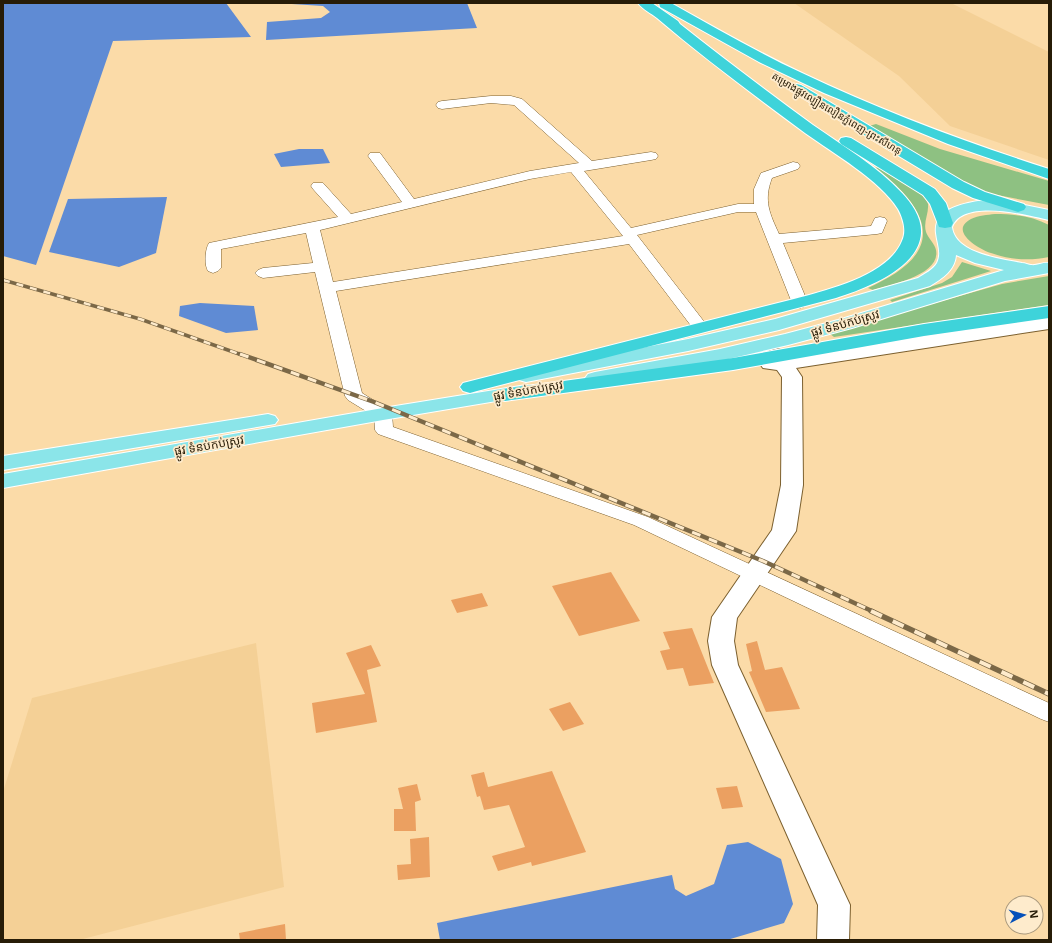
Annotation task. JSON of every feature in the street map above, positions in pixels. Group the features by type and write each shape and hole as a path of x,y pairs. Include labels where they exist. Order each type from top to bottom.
{"highway":[{"name":"គម្រោងផ្លូវល្បឿនលឿនភ្នំពេញ-ព្រះសីហនុ","path":"644,3 664,8 958,185 979,195 1018,207"},
{"name":"គម្រោងផ្លូវល្បឿនលឿនភ្នំពេញ-ព្រះសីហនុ","path":"664,8 838,136 929,192 938,203 945,227"},
{"path":"664,8 812,82 970,147 1049,174"},
{"path":"470,387 800,303 839,291 884,271 906,251 911,240 912,228 910,217 904,206 893,194 874,177 754,89 664,8"},
{"path":"730,48 808,89 875,119 945,148 1049,183"},
{"path":"505,395 733,364 780,360 924,330 1049,312"}],"main road":[{"path":"1047,268 1024,268 1002,265 981,259 950,242 945,227 952,215 963,210 979,206 1018,207 1049,216"},
{"name":"ផ្លូវ ទំនប់កប់ស្រូវ","path":"3,463 470,387 688,345 779,324 924,282 938,274 946,262 949,250 945,227"},
{"name":"ផ្លូវ ទំនប់កប់ស្រូវ","path":"3,481 383,414 505,395 728,354 845,324 1002,276 1047,268"}],"street":[{"path":"442,105 491,100 514,100 518,102 582,165 630,236 701,328"},
{"path":"582,165 605,156 607,151"},
{"path":"375,156 411,204"},
{"path":"213,268 214,246 312,228 530,175 582,165 650,156"},
{"path":"792,166 766,176 761,189 761,208 800,303"},
{"path":"318,186 338,210 348,219"},
{"path":"328,288 630,236 738,208 761,208"},
{"path":"774,239 877,230 880,221"},
{"path":"312,228 354,396 383,414 384,430 641,521 1049,713"},
{"path":"263,273 322,267"},
{"path":"833,940 834,905 725,665 721,641 725,617 784,531 792,485 792,377 780,360 1049,323"}],"shaded area":[{"path":"794,3 951,3 1049,52 1049,160 950,126 899,76"},
{"path":"256,643 284,887 79,940 3,940 3,792 32,698"}],"green space":[{"path":"876,124 940,149 1049,181 1049,205 992,194 972,187 869,126"},
{"path":"880,167 915,189 926,200 928,208 925,228 936,250 935,259 931,266 923,272 902,282 873,290 868,288 896,273 916,254 921,243 923,231 919,217 910,201 897,187 873,168"},
{"path":"995,214 1023,216 1036,219 1049,225 1049,257 1027,259 1005,257 986,251 973,244 964,234 963,229 965,224 971,219 983,215"},
{"path":"962,262 991,271 892,302 890,300 942,283 952,277"},
{"path":"1049,276 1049,305 834,337 829,333 1002,284"}],"water":[{"path":"3,3 226,3 251,37 113,41 36,265 3,256"},
{"path":"276,3 467,3 477,28 266,40 267,22 321,18 330,12 323,6"},
{"path":"299,149 323,149 330,163 281,167 274,154"},
{"path":"167,197 156,253 119,267 49,252 68,199"},
{"path":"200,303 254,306 258,330 226,333 179,316 180,306"},
{"path":"748,842 781,859 793,904 784,923 727,940 440,940 437,923 672,875 675,889 686,896 714,884 727,845"}],"building":[{"path":"611,572 640,621 579,636 552,586"},
{"path":"482,593 488,606 457,613 451,600"},
{"path":"692,628 714,683 689,686 683,668 667,670 660,651 670,649 663,632"},
{"path":"757,641 765,670 782,667 800,709 766,712 749,672 752,671 746,644"},
{"path":"371,645 381,666 367,670 377,722 316,733 312,703 365,694 346,653"},
{"path":"570,702 584,724 563,731 549,709"},
{"path":"552,771 586,852 532,866 531,862 498,871 492,856 525,847 509,805 484,810 480,796 477,797 471,775 484,772 488,787"},
{"path":"417,784 421,800 415,802 416,831 394,831 394,809 403,809 398,788"},
{"path":"737,786 743,807 722,809 716,788"},
{"path":"429,837 430,877 398,880 397,865 411,864 410,839"},
{"path":"285,924 286,940 240,940 239,933"}],"railway":[{"path":"3,280 140,319 242,355"},
{"path":"240,354 374,402 763,561 874,612"},
{"path":"871,611 1049,694"}]}
